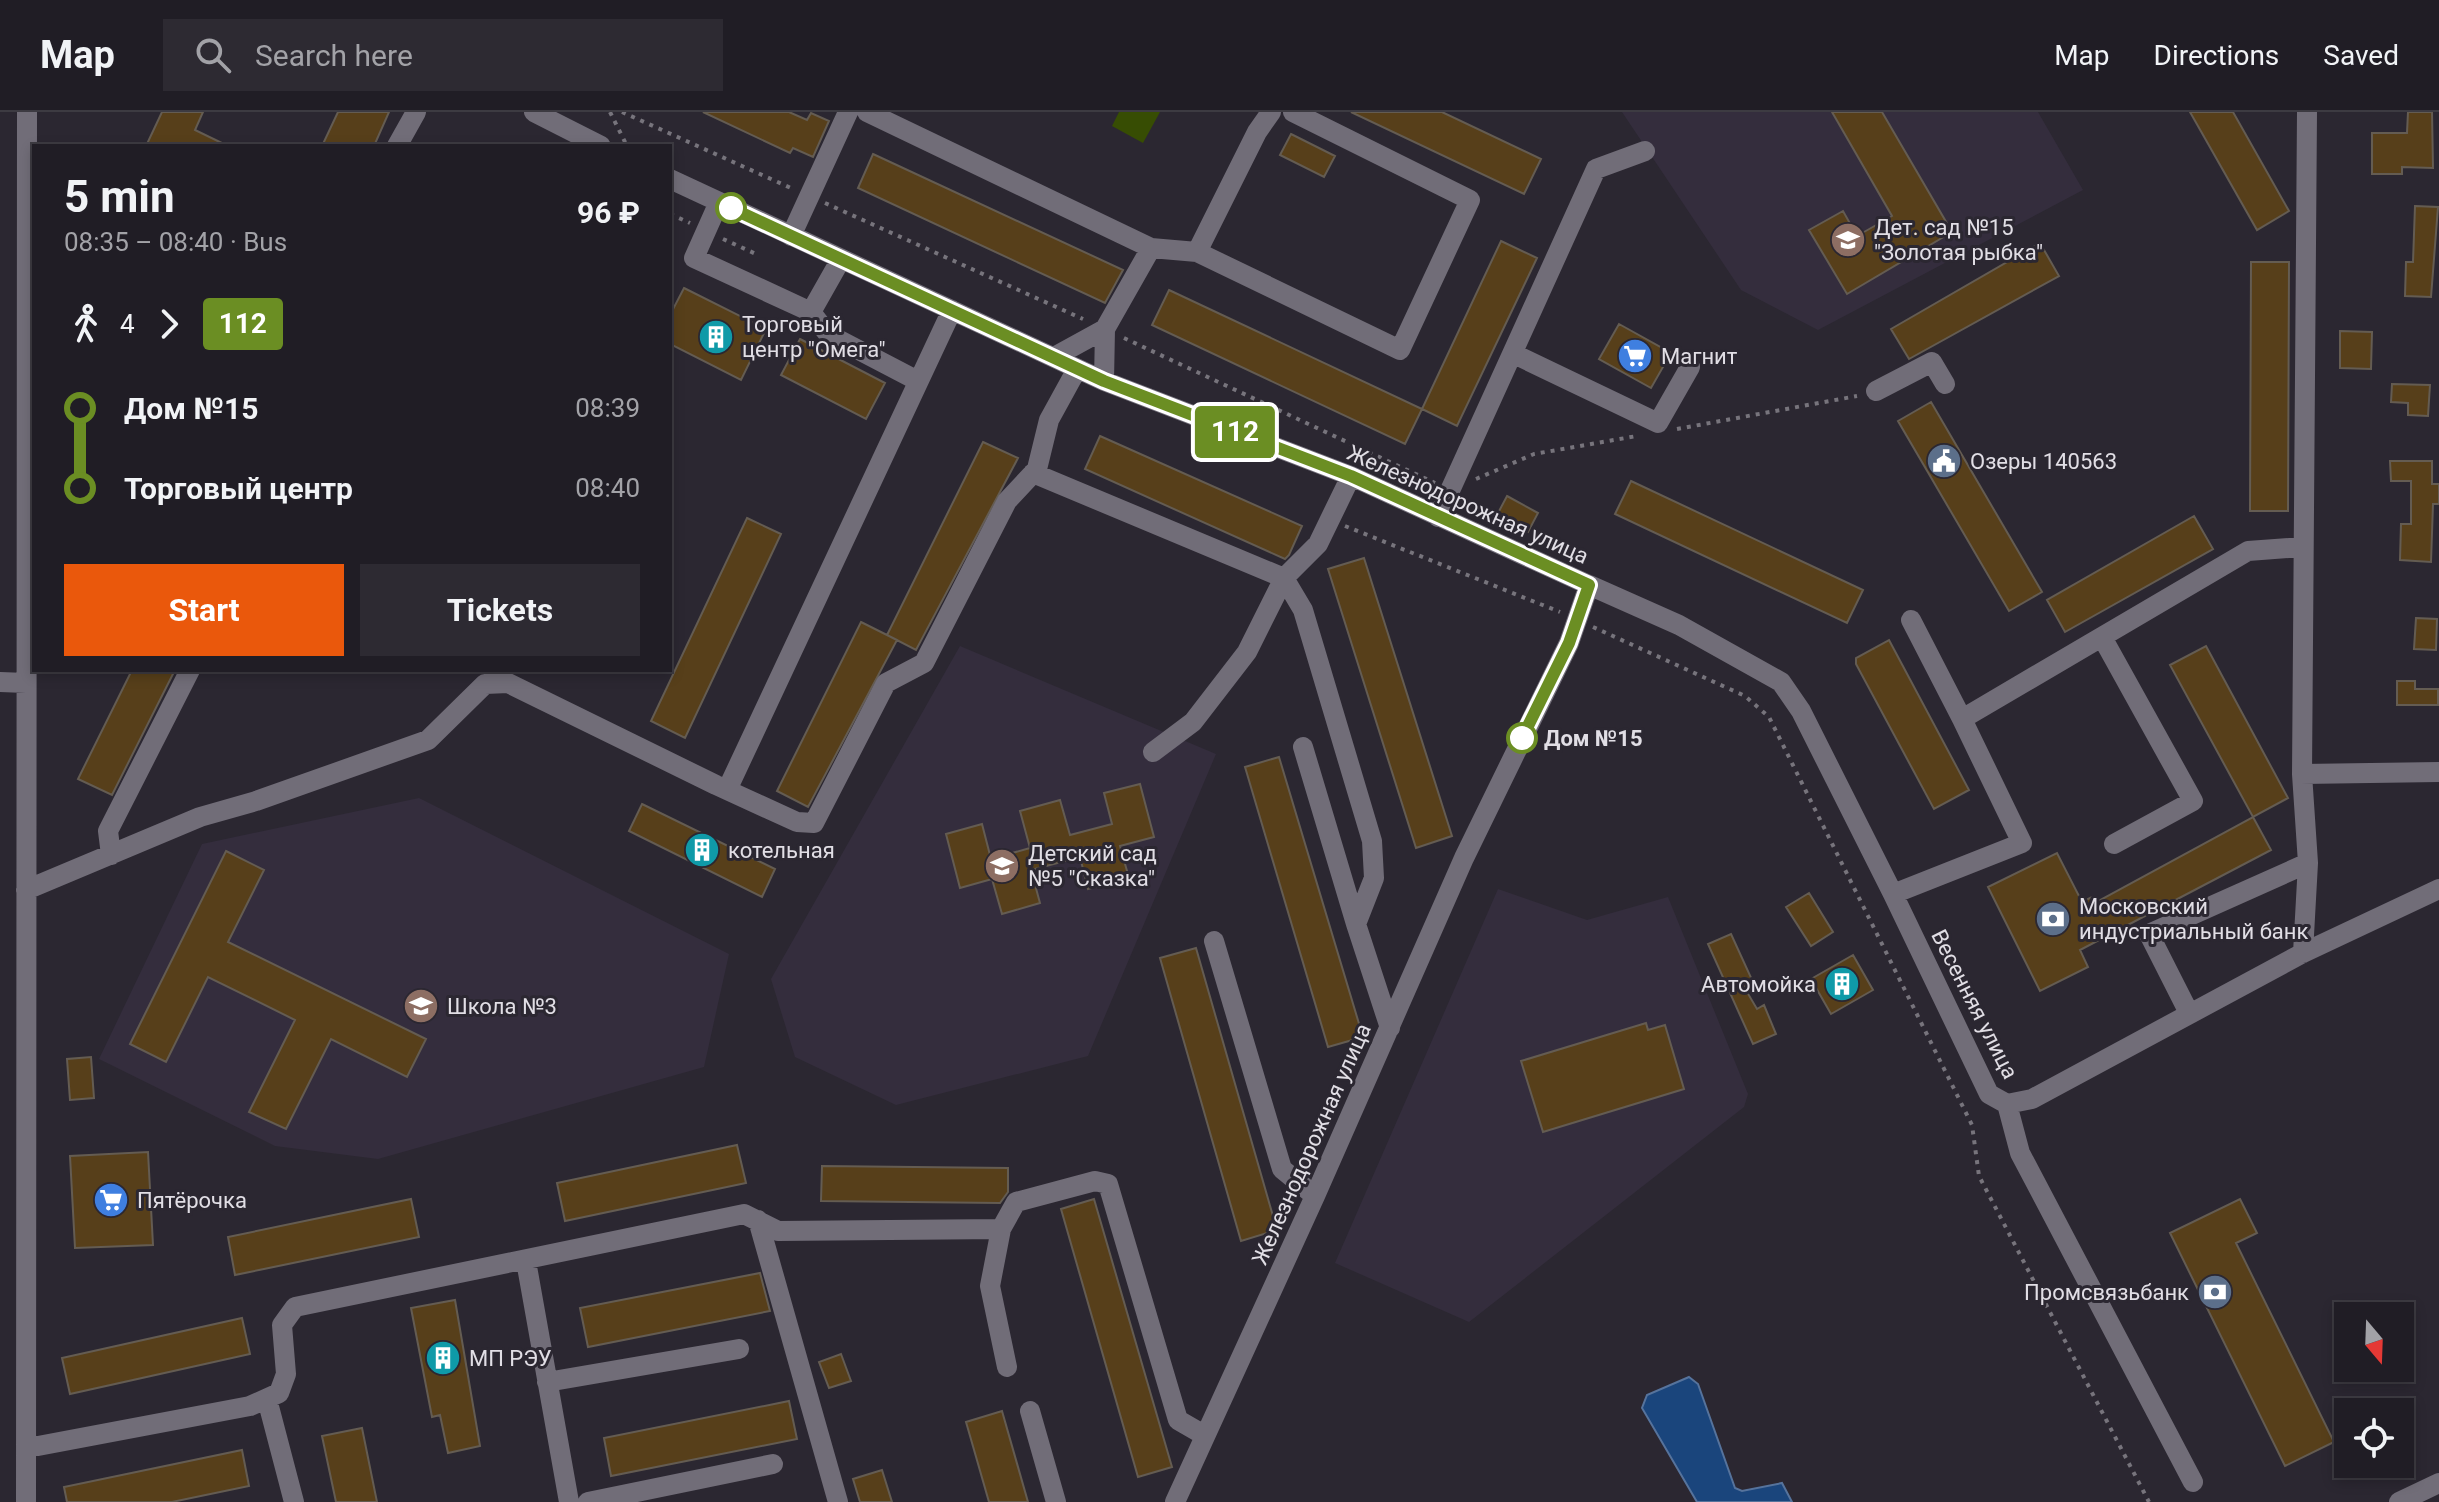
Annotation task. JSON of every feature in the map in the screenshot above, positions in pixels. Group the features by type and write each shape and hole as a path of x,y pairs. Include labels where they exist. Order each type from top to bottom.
{"street":[{"path":"26,1502 26,683 30,564 27,112"},
{"path":"398,144 416,112"},
{"path":"534,112 597,144"},
{"path":"791,236 848,112"},
{"path":"867,112 1151,248 1197,252 1400,350 1470,200 1293,112"},
{"path":"1197,252 1257,132 1271,112"},
{"path":"2303,953 2308,863 2302,774 2307,112"},
{"path":"1438,517 1596,169 1645,151"},
{"name":"Железнодорожная улица","path":"672,180 1104,381 1351,476 1589,585 1575,618 1569,643 1464,858 1315,1196 1175,1502"},
{"path":"719,202 694,258 811,312 828,334 918,381"},
{"path":"1104,381 1105,329 1151,248"},
{"path":"811,312 841,259"},
{"path":"727,790 952,310"},
{"path":"1054,357 1105,329"},
{"path":"1514,354 1658,423 1690,367"},
{"path":"1876,391 1932,362 1945,384"},
{"path":"26,890 200,817 256,801 428,740 484,677 508,683 797,822 814,823 886,683 924,663 1007,501 1033,473 1048,437 1049,420 1077,369"},
{"path":"1033,473 1284,578 1303,610 1372,841 1374,878 1356,924"},
{"path":"1153,752 1193,722 1247,652 1284,578 1318,544 1351,476"},
{"path":"1962,719 2248,551 2302,547"},
{"name":"Весенняя улица","path":"1589,585 1679,625 1781,682 1801,711 1989,1094 2007,1104 2032,1099 2303,953 2439,889"},
{"path":"1893,894 2022,843 1911,620"},
{"path":"2102,637 2193,801 2114,844"},
{"path":"111,855 108,831 189,672"},
{"path":"0,682 26,683"},
{"path":"1303,747 1390,1028"},
{"path":"2302,774 2439,772"},
{"path":"2189,1013 2149,934 2308,863"},
{"path":"1214,941 1282,1169 1315,1196"},
{"path":"2007,1104 2020,1153 2193,1482"},
{"path":"1007,1367 990,1286 1001,1229 1016,1202 1095,1181 1108,1184 1178,1420 1204,1435"},
{"path":"26,1445 38,1446 235,1409 279,1393 286,1374 282,1325 295,1307 744,1214 778,1231 1001,1229"},
{"path":"758,1220 838,1502"},
{"path":"526,1261 569,1502"},
{"path":"547,1382 739,1349"},
{"path":"267,1399 294,1502"},
{"path":"1030,1411 1056,1502"},
{"path":"588,1502 773,1464"},
{"path":"2399,1502 2439,1483"}],"path":[{"path":"610,112 626,144"},
{"path":"622,112 1105,329 1451,490"},
{"path":"1330,520 1575,618 1745,696 1769,717 1972,1125 1979,1176 2149,1502"}],"shaded area":[{"name":"Дет. сад №15 \"Золотая рыбка\"","path":"1622,112 2038,112 2083,190 1818,330 1741,290"},
{"name":"Детский сад №5 \"Сказка\"","path":"960,646 1216,754 1088,1056 896,1105 795,1057 771,979"},
{"name":"Школа №3","path":"419,798 729,954 704,1067 378,1159 275,1146 99,1059 202,844"},
{"path":"1498,889 1587,920 1668,897 1748,1094 1744,1107 1469,1322 1335,1263"}],"green space":[{"path":"1119,112 1160,112 1143,143 1112,126"}],"water":[{"path":"1689,1377 1698,1384 1735,1488 1742,1491 1782,1483 1792,1502 1697,1502 1642,1408 1647,1395"}],"building":[{"path":"162,112 203,112 195,130 224,144 147,144"},
{"path":"338,112 389,112 375,144 323,144"},
{"path":"703,112 789,112 807,120 811,113 829,121 813,157 793,148 790,153"},
{"path":"1351,112 1442,112 1541,159 1524,194"},
{"path":"1832,112 1882,112 1952,232 1847,294 1809,230 1843,211 1857,236 1892,216"},
{"path":"2190,112 2233,112 2289,211 2257,230"},
{"path":"2408,112 2432,112 2433,168 2402,167 2402,174 2372,174 2372,133 2407,133"},
{"path":"1291,134 1335,156 1324,177 1280,155"},
{"path":"873,154 1123,270 1105,303 858,188"},
{"path":"2415,206 2438,207 2431,297 2405,296 2406,262 2413,262"},
{"path":"1501,241 1537,258 1457,426 1422,409"},
{"path":"2040,243 2059,276 1909,359 1891,329"},
{"path":"2251,262 2289,262 2288,511 2250,511"},
{"name":"Торговый центр \"Омега\"","path":"684,288 766,329 741,380 672,345 672,311"},
{"path":"1169,290 1422,409 1405,444 1152,325"},
{"name":"Магнит","path":"1619,324 1671,353 1651,388 1599,359"},
{"path":"2340,331 2372,332 2371,369 2340,368"},
{"path":"800,339 885,383 866,419 781,375"},
{"path":"2392,384 2430,385 2428,416 2408,415 2408,403 2391,402"},
{"path":"1931,402 2042,592 2009,611 1898,421"},
{"path":"1100,436 1302,526 1289,555 1285,559 1085,469"},
{"path":"983,442 1018,458 916,650 887,635"},
{"path":"2390,461 2432,461 2432,484 2439,484 2439,504 2433,504 2431,562 2400,560 2401,524 2411,524 2411,481 2391,481"},
{"path":"1631,481 1863,590 1847,623 1615,514"},
{"path":"1507,496 1538,513 1528,532 1497,515"},
{"path":"2194,516 2213,549 2065,632 2047,600"},
{"path":"747,518 781,534 685,738 651,721"},
{"path":"1364,558 1452,836 1416,848 1328,569"},
{"path":"2416,618 2437,619 2436,650 2414,649"},
{"path":"861,622 897,640 808,807 777,791"},
{"path":"1889,640 1969,790 1934,809 1856,664 1856,658"},
{"path":"2206,646 2288,798 2253,817 2170,665"},
{"path":"131,672 174,672 112,795 78,779"},
{"path":"2397,681 2415,681 2415,689 2438,689 2438,705 2397,705"},
{"path":"1279,757 1363,1037 1328,1047 1245,767"},
{"path":"1140,784 1154,837 1120,846 1129,878 1088,889 1080,857 1031,870 1040,903 1002,914 992,879 960,888 946,834 982,824 991,859 1030,848 1020,811 1060,800 1070,835 1112,824 1104,793"},
{"name":"котельная","path":"642,804 775,869 762,897 629,831"},
{"path":"2253,817 2271,850 2080,950 2088,967 2040,991 1988,887 2057,853 2082,902 2092,897 2095,903"},
{"path":"226,851 264,870 228,942 426,1039 407,1077 331,1039 286,1129 249,1112 295,1020 208,977 166,1062 130,1044"},
{"path":"1809,893 1833,932 1811,946 1786,907"},
{"path":"1731,934 1753,982 1744,987 1757,1009 1764,1005 1776,1034 1753,1044 1708,944"},
{"path":"1196,948 1277,1230 1241,1241 1160,958"},
{"name":"Автомойка","path":"1853,955 1873,990 1831,1014 1811,979"},
{"path":"1646,1023 1648,1030 1665,1025 1684,1089 1543,1132 1521,1061"},
{"path":"91,1057 94,1098 70,1100 67,1059"},
{"path":"737,1145 746,1183 565,1221 557,1183"},
{"name":"Пятёрочка","path":"148,1152 153,1245 75,1248 70,1156"},
{"path":"822,1166 1008,1168 1008,1192 1000,1203 821,1201"},
{"path":"411,1199 419,1237 235,1275 228,1237"},
{"path":"1094,1199 1172,1467 1138,1477 1061,1209"},
{"path":"2240,1199 2257,1233 2236,1243 2334,1442 2285,1466 2170,1233"},
{"path":"760,1273 770,1311 588,1347 580,1308"},
{"name":"МП РЭУ","path":"455,1300 480,1446 448,1453 440,1415 432,1417 411,1308"},
{"path":"242,1318 250,1354 70,1394 62,1358"},
{"path":"841,1354 851,1381 829,1388 819,1362"},
{"path":"789,1401 797,1439 611,1476 604,1438"},
{"path":"1002,1411 1028,1502 989,1502 966,1422"},
{"path":"362,1428 377,1502 336,1502 322,1436"},
{"path":"242,1450 249,1486 172,1502 67,1502 64,1487"},
{"path":"882,1470 892,1502 860,1502 853,1479"}],"bus line":[{"name":"112","path":"731,208 1104,381 1351,476 1589,585 1575,618 1569,643 1522,738"}],"place":[{"name":"Дет. сад №15 \"Золотая рыбка\"","path":"1848,240"},
{"name":"Торговый центр \"Омега\"","path":"716,337"},
{"name":"Магнит","path":"1635,356"},
{"name":"Озеры 140563","path":"1944,461"},
{"name":"Дом №15","path":"1522,738"},
{"name":"котельная","path":"702,850"},
{"name":"Детский сад №5 \"Сказка\"","path":"1002,866"},
{"name":"Московский индустриальный банк","path":"2053,919"},
{"name":"Автомойка","path":"1842,984"},
{"name":"Школа №3","path":"421,1006"},
{"name":"Пятёрочка","path":"111,1200"},
{"name":"Промсвязьбанк","path":"2215,1292"},
{"name":"МП РЭУ","path":"443,1358"}]}
